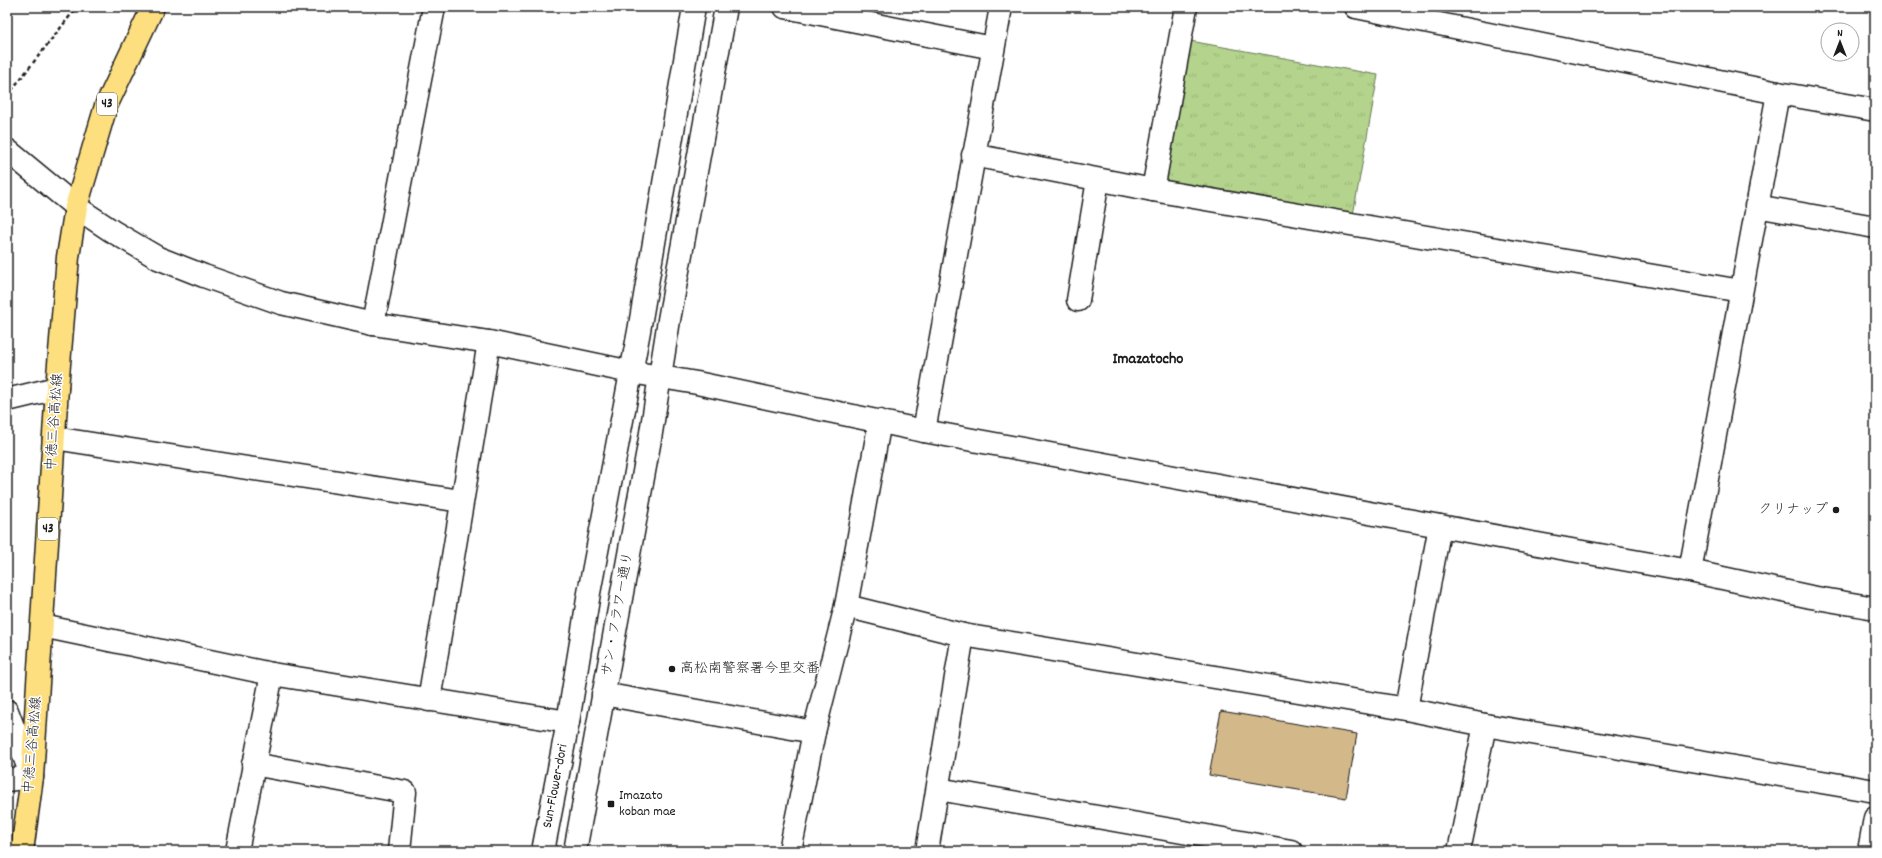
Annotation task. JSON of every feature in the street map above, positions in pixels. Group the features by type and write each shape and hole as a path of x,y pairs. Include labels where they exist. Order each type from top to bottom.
{"main road":[{"name":"中徳三谷高松線","path":"22,851 32,778 57,388 68,257 76,207 106,106 153,7"}],"street":[{"path":"373,324 434,7"},
{"path":"42,626 272,674 429,700 541,716 568,722 588,594 639,331 694,7"},
{"name":"サン・フラワー通り","path":"575,851 726,7"},
{"path":"785,7 993,48"},
{"path":"924,430 1001,7"},
{"path":"1153,190 1186,7"},
{"path":"1356,7 1778,93 1875,110"},
{"path":"1690,570 1778,93"},
{"path":"7,150 76,207 112,231 158,258 281,303 373,324 489,342 631,372 697,383 924,430 1440,526 1690,570 1811,597 1875,608"},
{"path":"973,155 1153,190 1741,291"},
{"path":"1078,300 1098,180"},
{"path":"1756,206 1875,228"},
{"path":"429,700 489,342"},
{"path":"7,400 57,388"},
{"path":"790,851 814,732 846,606 880,421"},
{"path":"54,438 462,501"},
{"path":"1406,709 1440,526"},
{"path":"846,606 963,635 1406,709 1485,725 1875,792"},
{"path":"927,851 963,635"},
{"path":"237,851 272,674"},
{"path":"603,694 814,732"},
{"path":"7,711 32,778 7,780"},
{"name":"Sun-Flower-dori","path":"543,851 568,722"},
{"path":"1459,851 1485,725"},
{"path":"253,764 405,792 399,851"},
{"path":"938,789 1291,851"},
{"path":"1871,850 1875,818"}],"path":[{"path":"7,96 77,7"}],"green space":[{"path":"1190,41 1378,75 1353,215 1164,181"}],"building":[{"path":"1221,711 1357,734 1346,798 1209,775"}],"place":[{"name":"クリナップ","path":"1836,510"},
{"name":"高松南警察署今里交番","path":"672,669"},
{"name":"Imazato koban mae","path":"611,804"}],"district":[{"name":"Imazatocho","path":"1148,359"}]}
